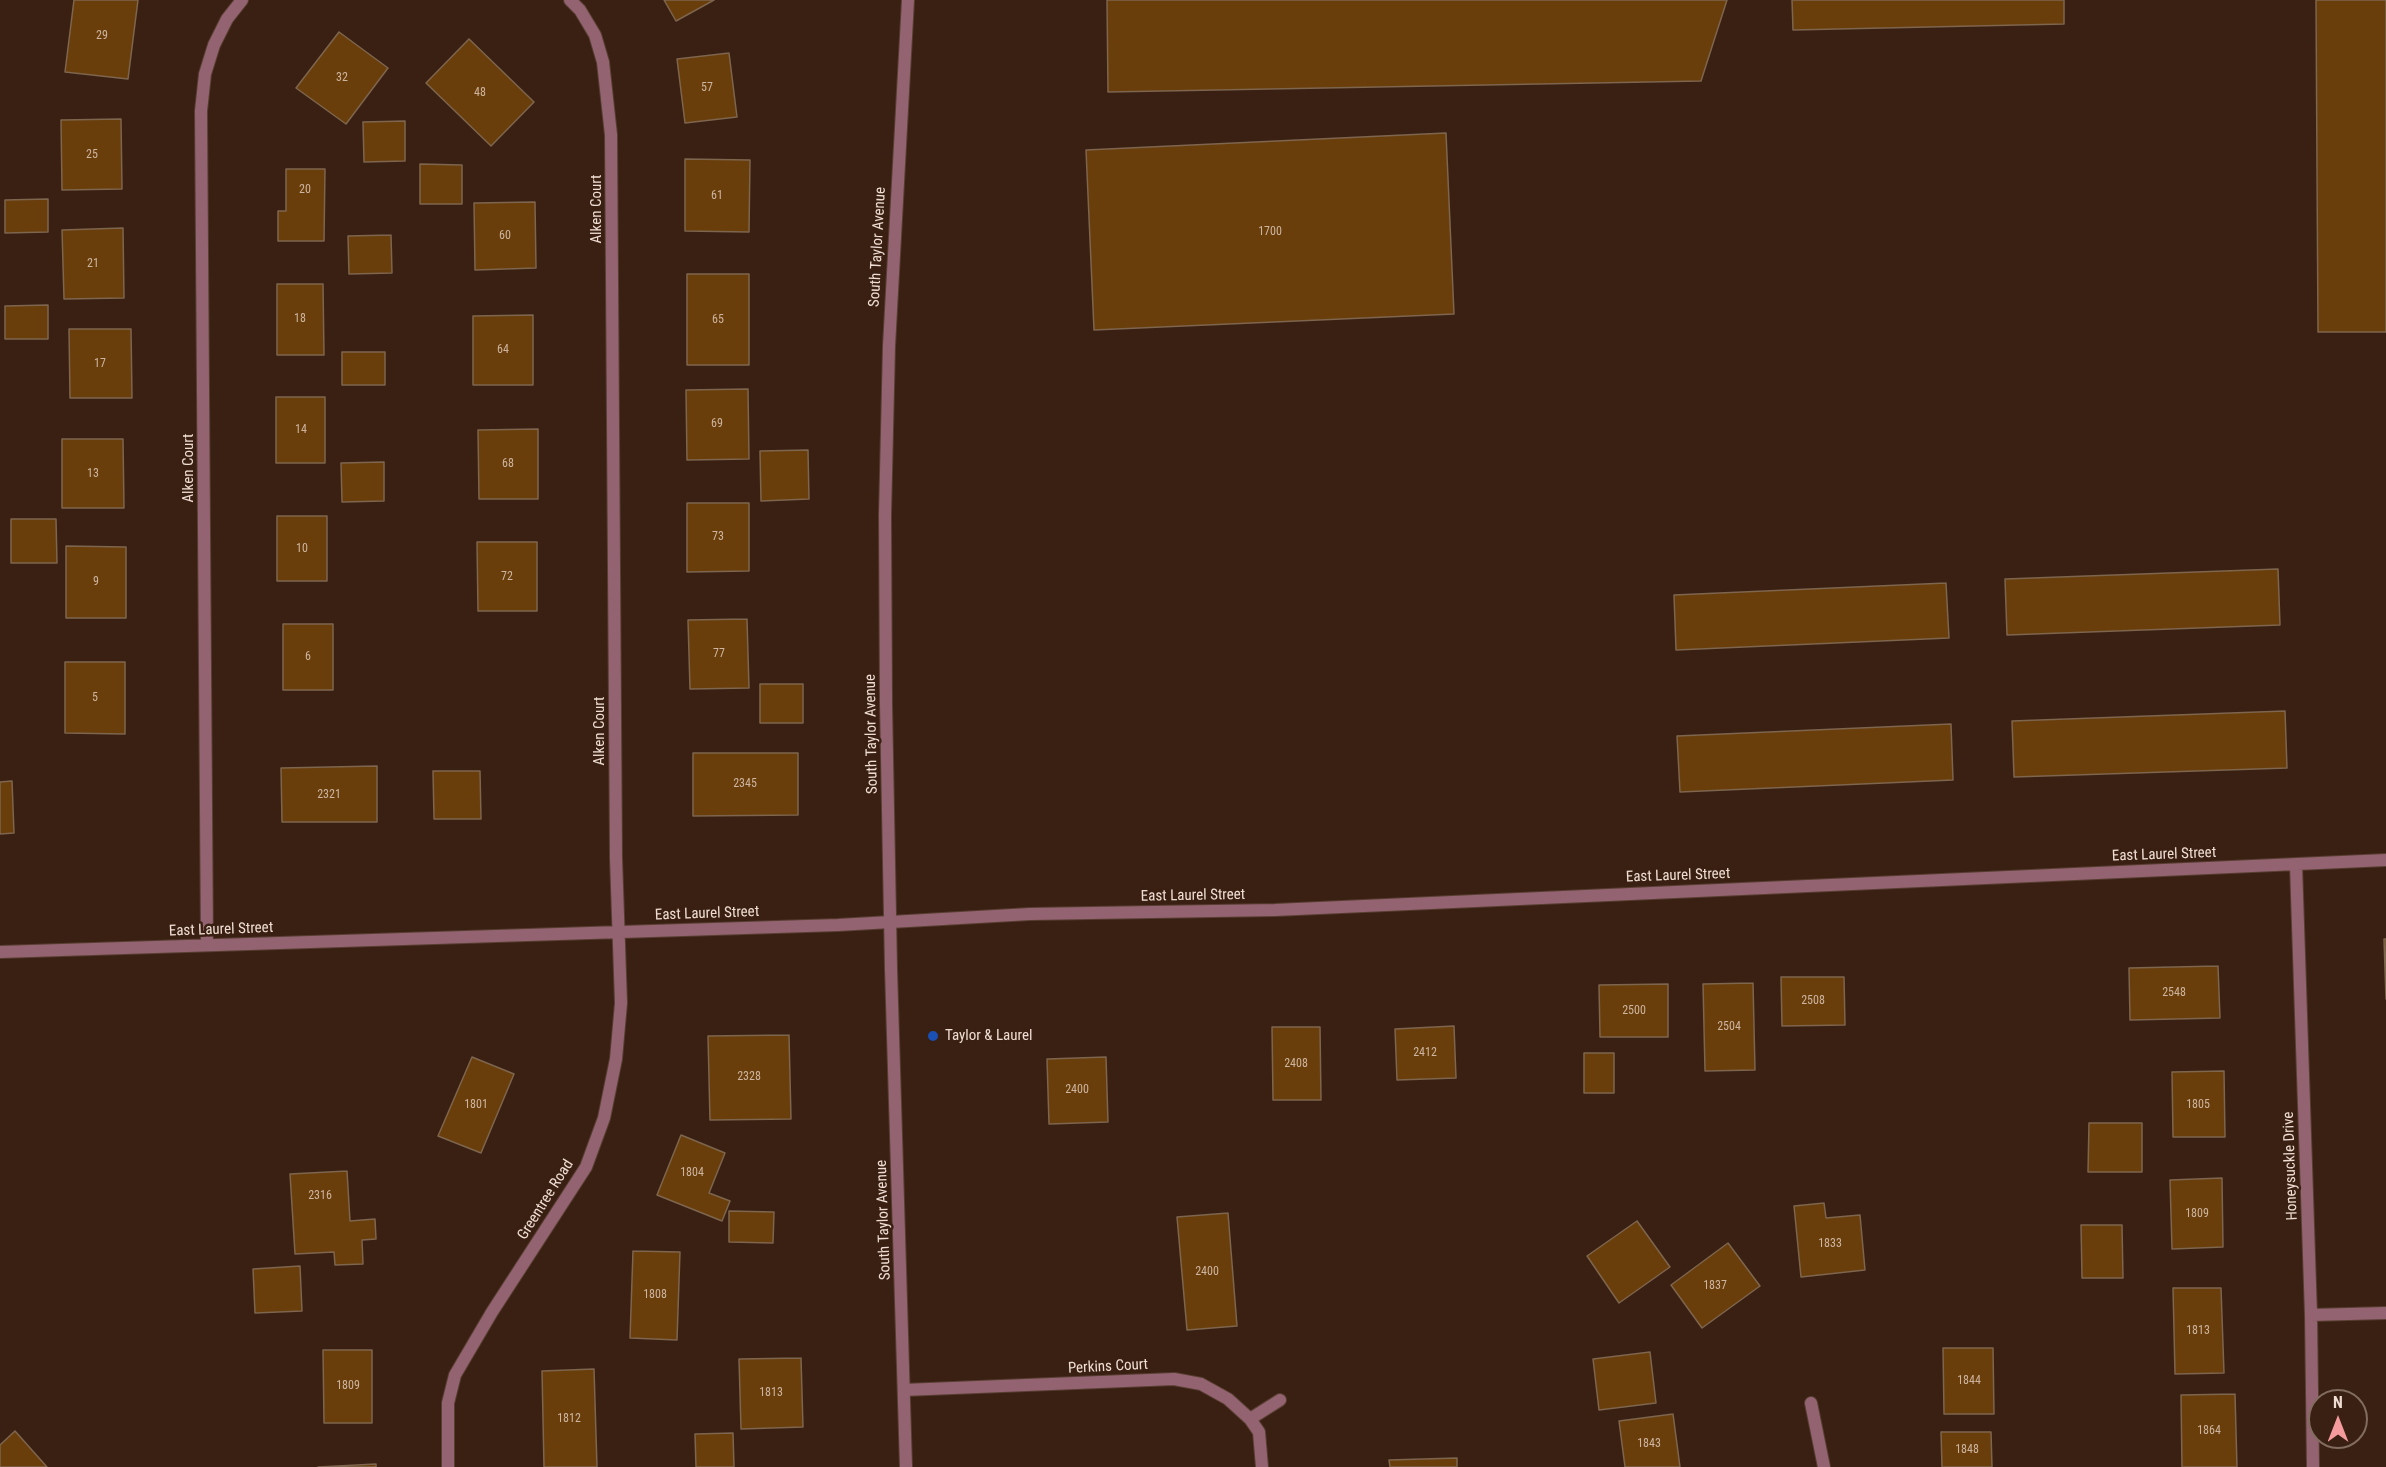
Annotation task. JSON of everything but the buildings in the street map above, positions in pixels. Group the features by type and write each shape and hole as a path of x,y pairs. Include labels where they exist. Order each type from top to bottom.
{"street":[{"name":"Alken Court","path":"207,945 201,111 205,74 214,45 227,19 243,0"},
{"name":"Alken Court","path":"570,0 580,10 595,35 603,62 611,135 616,858 619,932"},
{"name":"South Taylor Avenue","path":"906,1467 885,704 885,515 889,334 908,0"},
{"name":"East Laurel Street","path":"0,952 619,932 1030,914 1275,910 2386,860"},
{"name":"Honeysuckle Drive","path":"2296,865 2311,1315 2313,1467"},
{"name":"Greentree Road","path":"448,1467 448,1403 454,1375 586,1167 604,1118 616,1059 621,1003 619,932"},
{"path":"2311,1315 2386,1312"},
{"name":"Perkins Court","path":"904,1390 1174,1379 1201,1384 1228,1399 1250,1419 1259,1432 1262,1467"},
{"path":"1250,1419 1280,1400"},
{"path":"1811,1403 1824,1467"}],"place":[{"name":"Taylor & Laurel","path":"933,1036"}]}
